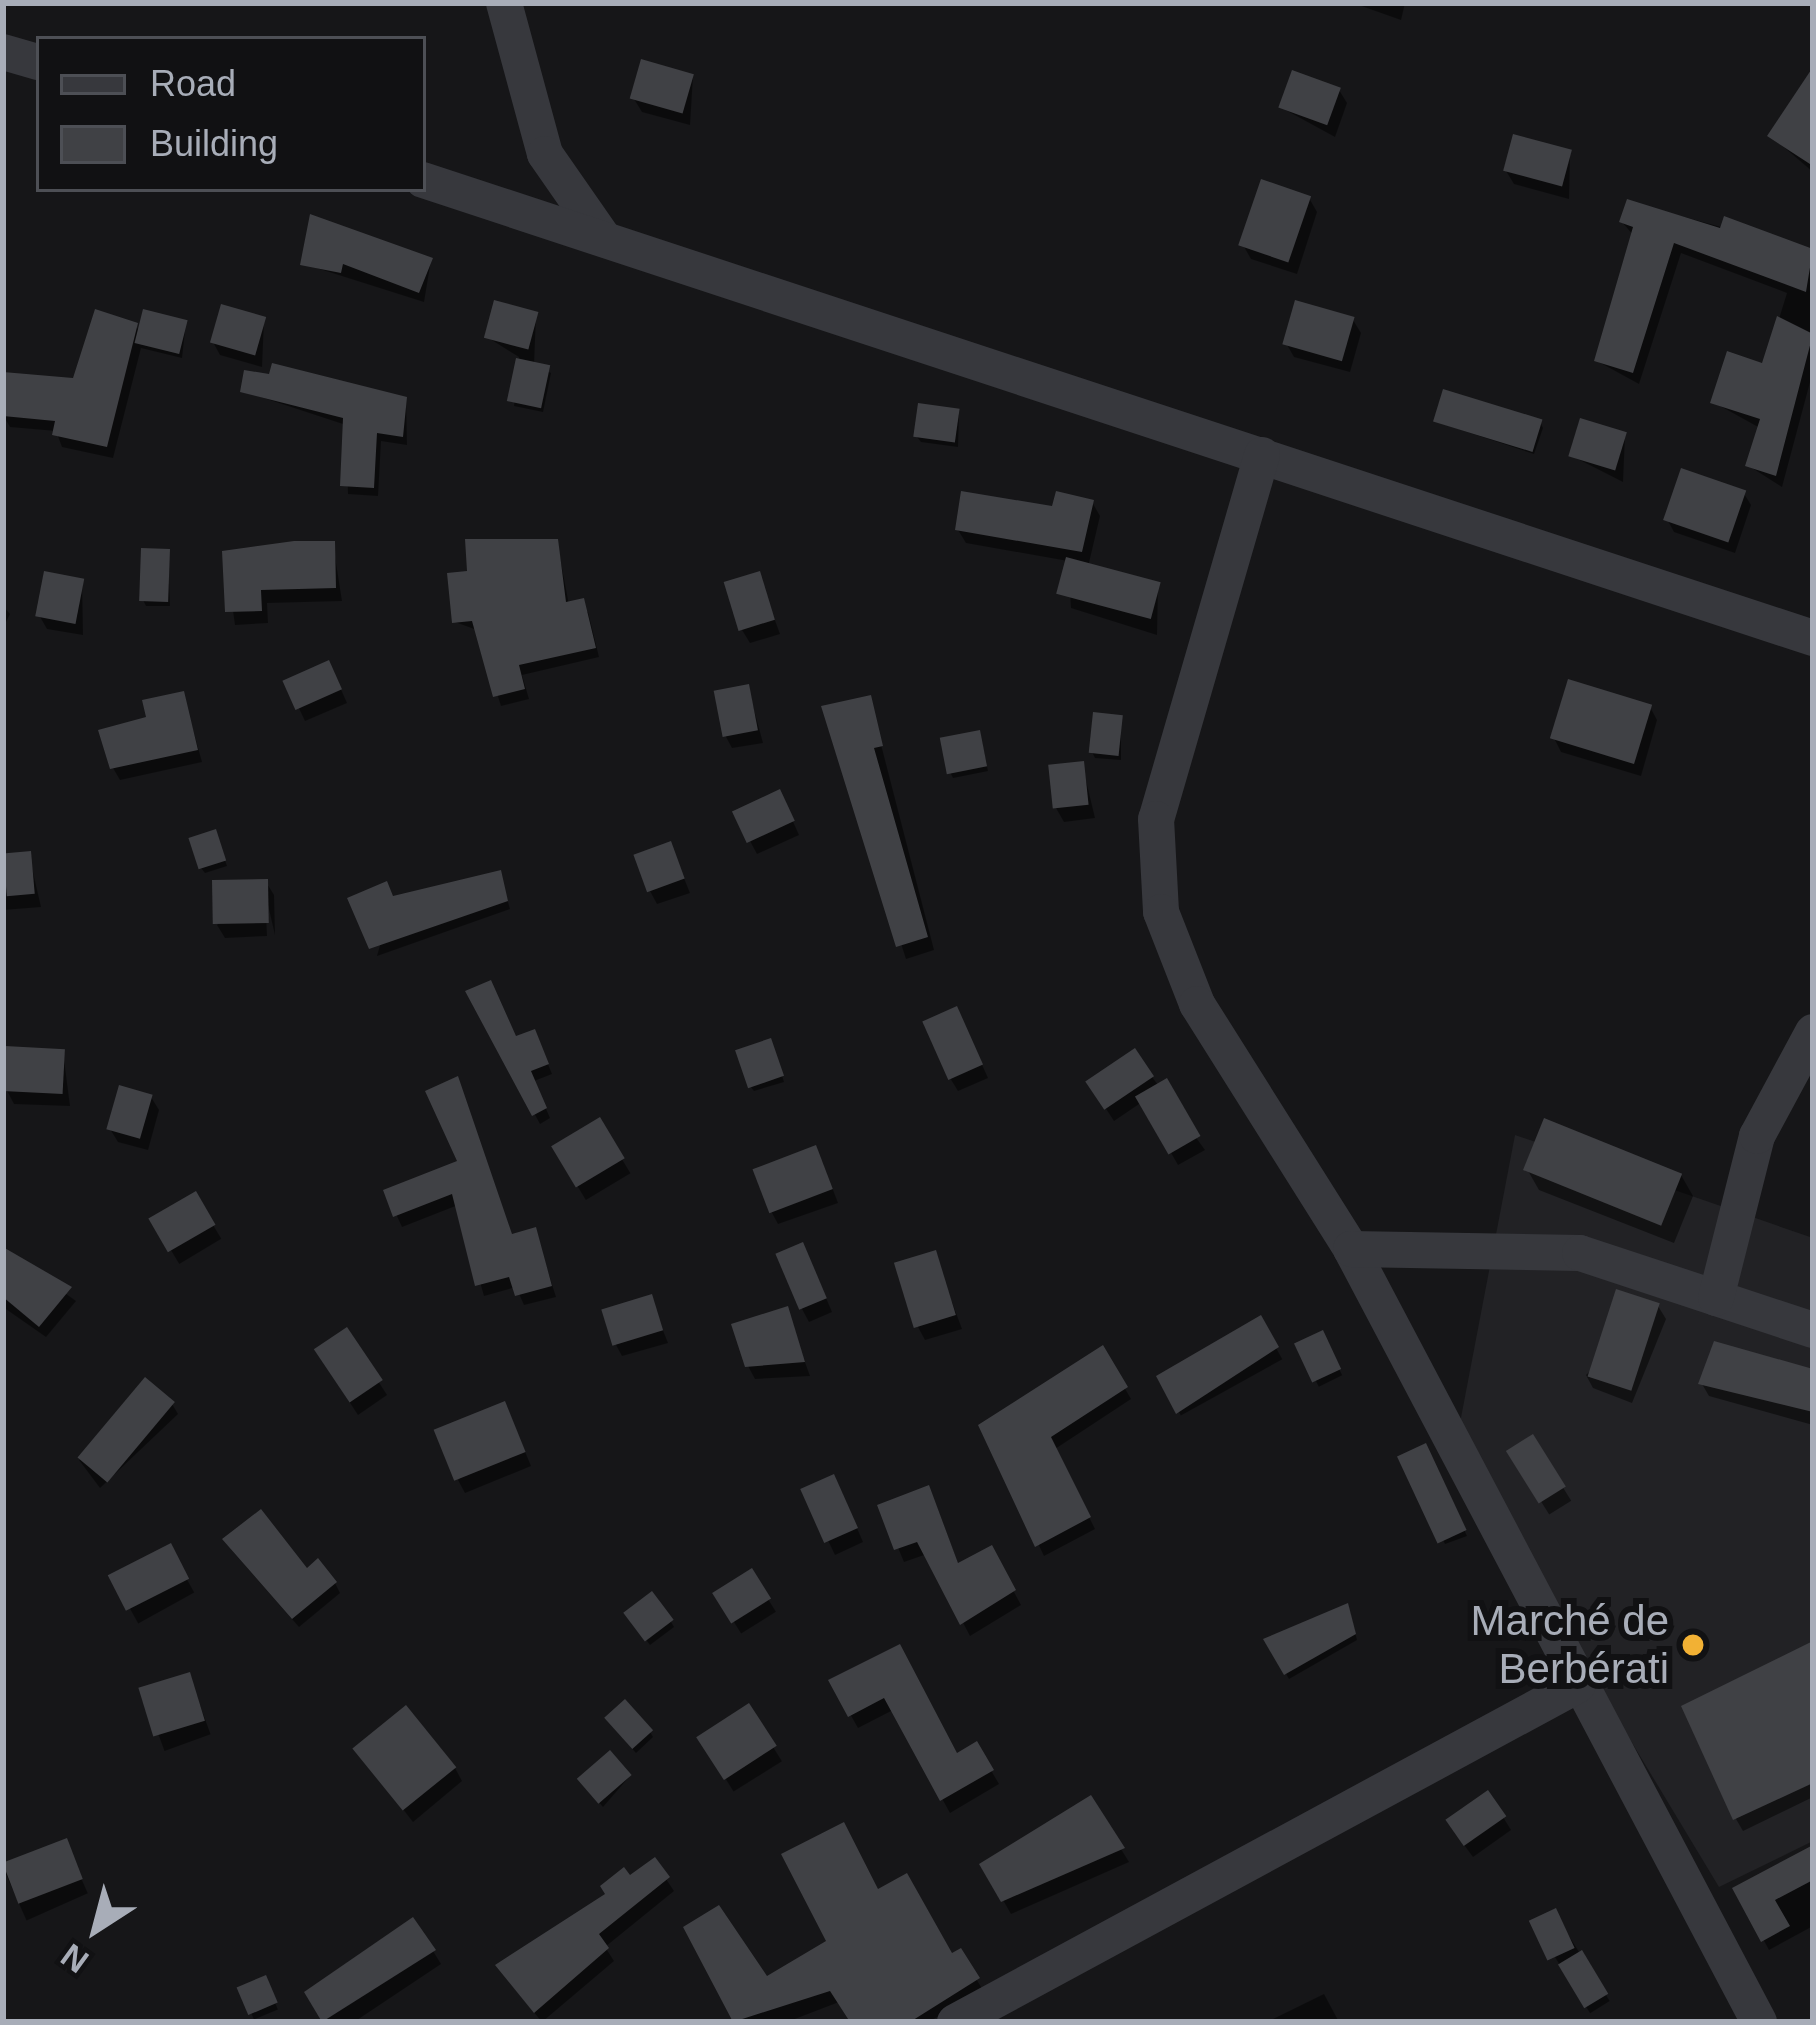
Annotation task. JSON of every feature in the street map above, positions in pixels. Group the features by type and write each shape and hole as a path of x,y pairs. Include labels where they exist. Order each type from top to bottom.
{"street":[{"path":"504,3 544,154 604,239"},
{"path":"3,52 36,61"},
{"path":"426,180 1813,638"},
{"path":"1262,455 1156,819 1161,912 1198,1004 1351,1249 1759,2022"},
{"path":"1716,1298 1757,1136 1813,1032"},
{"path":"1351,1249 1580,1253 1813,1330"},
{"path":"956,2022 1578,1685"}],"shaded area":[{"name":"Marché de Berbérati","path":"1515,1135 1813,1238 1813,1841 1719,1887 1455,1449"}],"building":[{"path":"641,59 694,74 683,114 630,98"},
{"path":"1813,67 1813,166 1767,136"},
{"path":"1292,70 1341,88 1327,125 1278,108"},
{"path":"1513,134 1572,150 1562,186 1503,171"},
{"path":"1261,179 1311,196 1288,262 1238,245"},
{"path":"1627,199 1720,228 1724,216 1813,249 1806,292 1674,243 1633,373 1594,361 1633,227 1619,222"},
{"path":"310,214 433,258 419,293 343,264 341,273 300,265"},
{"path":"494,300 538,312 528,350 484,338"},
{"path":"1295,300 1355,317 1342,361 1282,344"},
{"path":"221,304 266,317 255,355 210,342"},
{"path":"95,309 138,323 107,447 52,435 55,421 3,416 3,372 73,378"},
{"path":"143,309 188,320 179,354 135,343"},
{"path":"1777,316 1813,334 1776,476 1745,466 1760,419 1710,403 1727,351 1762,363"},
{"path":"516,358 550,365 541,408 507,401"},
{"path":"272,363 407,397 403,437 377,433 374,488 340,486 343,418 240,392 244,370 269,374"},
{"path":"1443,389 1542,419 1533,452 1433,422"},
{"path":"918,403 960,409 955,443 913,437"},
{"path":"1580,418 1627,432 1615,471 1568,456"},
{"path":"1681,468 1746,490 1728,542 1663,520"},
{"path":"961,491 1052,506 1056,491 1094,500 1082,552 955,530"},
{"path":"465,539 558,539 566,602 584,598 596,648 519,665 525,689 493,697 472,621 452,623 447,573 467,571"},
{"path":"294,541 335,541 336,588 261,590 262,611 225,612 222,551"},
{"path":"141,548 170,549 168,602 139,601"},
{"path":"1066,557 1161,582 1151,619 1056,594"},
{"path":"44,571 84,579 75,624 35,616"},
{"path":"760,571 775,620 739,631 724,582"},
{"path":"329,660 342,689 295,710 282,681"},
{"path":"1568,679 1652,705 1634,764 1550,738"},
{"path":"749,684 758,730 723,737 714,691"},
{"path":"184,691 198,750 110,769 98,730 146,717 142,700"},
{"path":"871,695 883,746 874,748 928,937 896,947 821,706"},
{"path":"1093,712 1123,715 1119,756 1089,753"},
{"path":"980,730 987,766 947,774 940,738"},
{"path":"1084,761 1089,805 1053,809 1048,765"},
{"path":"780,789 795,821 747,843 732,811"},
{"path":"216,829 226,860 199,869 188,838"},
{"path":"671,841 685,879 647,892 633,855"},
{"path":"31,851 35,894 7,896 3,853"},
{"path":"501,870 508,901 369,949 347,898 387,881 393,896"},
{"path":"268,879 269,923 213,924 212,880"},
{"path":"491,980 516,1036 535,1029 549,1064 531,1071 547,1108 532,1116 465,991"},
{"path":"957,1006 983,1064 948,1080 922,1021"},
{"path":"771,1038 784,1076 748,1088 735,1050"},
{"path":"5,1046 65,1049 63,1094 3,1091"},
{"path":"1135,1048 1154,1076 1104,1110 1085,1082"},
{"path":"458,1076 512,1234 536,1227 552,1286 515,1296 509,1277 475,1286 452,1194 393,1217 383,1190 457,1161 425,1091"},
{"path":"1167,1078 1200,1136 1168,1155 1135,1096"},
{"path":"119,1085 153,1095 140,1139 106,1129"},
{"path":"600,1117 625,1158 576,1188 551,1146"},
{"path":"1544,1118 1682,1174 1661,1226 1523,1170"},
{"path":"816,1145 833,1189 769,1213 753,1169"},
{"path":"196,1191 216,1225 168,1252 148,1218"},
{"path":"803,1242 827,1298 799,1310 775,1254"},
{"path":"3,1247 72,1287 39,1327 3,1297"},
{"path":"936,1250 956,1315 914,1328 894,1263"},
{"path":"1616,1289 1660,1303 1631,1391 1588,1376"},
{"path":"652,1294 663,1330 612,1346 601,1309"},
{"path":"788,1306 805,1362 745,1367 731,1324"},
{"path":"1261,1315 1279,1347 1176,1414 1156,1376"},
{"path":"347,1327 383,1380 350,1402 314,1349"},
{"path":"1323,1330 1341,1369 1312,1382 1294,1344"},
{"path":"1714,1341 1813,1369 1813,1412 1698,1384"},
{"path":"1103,1345 1128,1387 1051,1437 1091,1517 1035,1547 978,1425"},
{"path":"145,1377 175,1402 107,1483 78,1457"},
{"path":"505,1401 526,1452 454,1481 434,1430"},
{"path":"1533,1434 1566,1487 1539,1504 1506,1451"},
{"path":"1426,1443 1467,1530 1438,1544 1397,1457"},
{"path":"834,1474 858,1528 824,1543 800,1489"},
{"path":"929,1485 958,1563 992,1545 1016,1590 960,1625 917,1542 894,1550 877,1505"},
{"path":"261,1509 307,1568 318,1558 337,1582 292,1619 222,1539"},
{"path":"171,1543 189,1579 126,1611 108,1575"},
{"path":"752,1568 771,1599 731,1623 712,1593"},
{"path":"652,1591 674,1620 645,1641 623,1613"},
{"path":"1348,1603 1356,1634 1284,1675 1263,1639"},
{"path":"1813,1641 1813,1783 1733,1820 1681,1706"},
{"path":"900,1644 957,1753 977,1741 994,1770 940,1801 884,1698 848,1717 828,1680"},
{"path":"190,1672 205,1721 153,1737 138,1688"},
{"path":"625,1699 653,1730 632,1749 604,1718"},
{"path":"749,1703 777,1746 724,1780 696,1737"},
{"path":"406,1705 456,1767 403,1811 352,1748"},
{"path":"610,1750 632,1775 598,1804 577,1779"},
{"path":"1488,1790 1506,1816 1464,1846 1445,1820"},
{"path":"1091,1795 1125,1848 1001,1902 979,1864"},
{"path":"844,1822 878,1889 907,1873 952,1953 961,1948 980,1978 910,2022 850,2022 830,1991 733,2022 683,1927 719,1905 767,1976 826,1941 781,1854"},
{"path":"67,1838 83,1879 18,1904 3,1863"},
{"path":"1813,1845 1813,1880 1775,1900 1790,1926 1761,1942 1732,1888"},
{"path":"655,1857 670,1877 599,1934 609,1948 534,2013 495,1965 605,1894 600,1886 624,1867 630,1875"},
{"path":"1556,1908 1575,1948 1547,1961 1529,1921"},
{"path":"413,1917 436,1950 322,2022 304,1992"},
{"path":"1582,1950 1608,1994 1584,2008 1558,1964"},
{"path":"266,1975 278,2003 248,2015 237,1988"}],"place":[{"name":"Marché de Berbérati","path":"1693,1645"}]}
